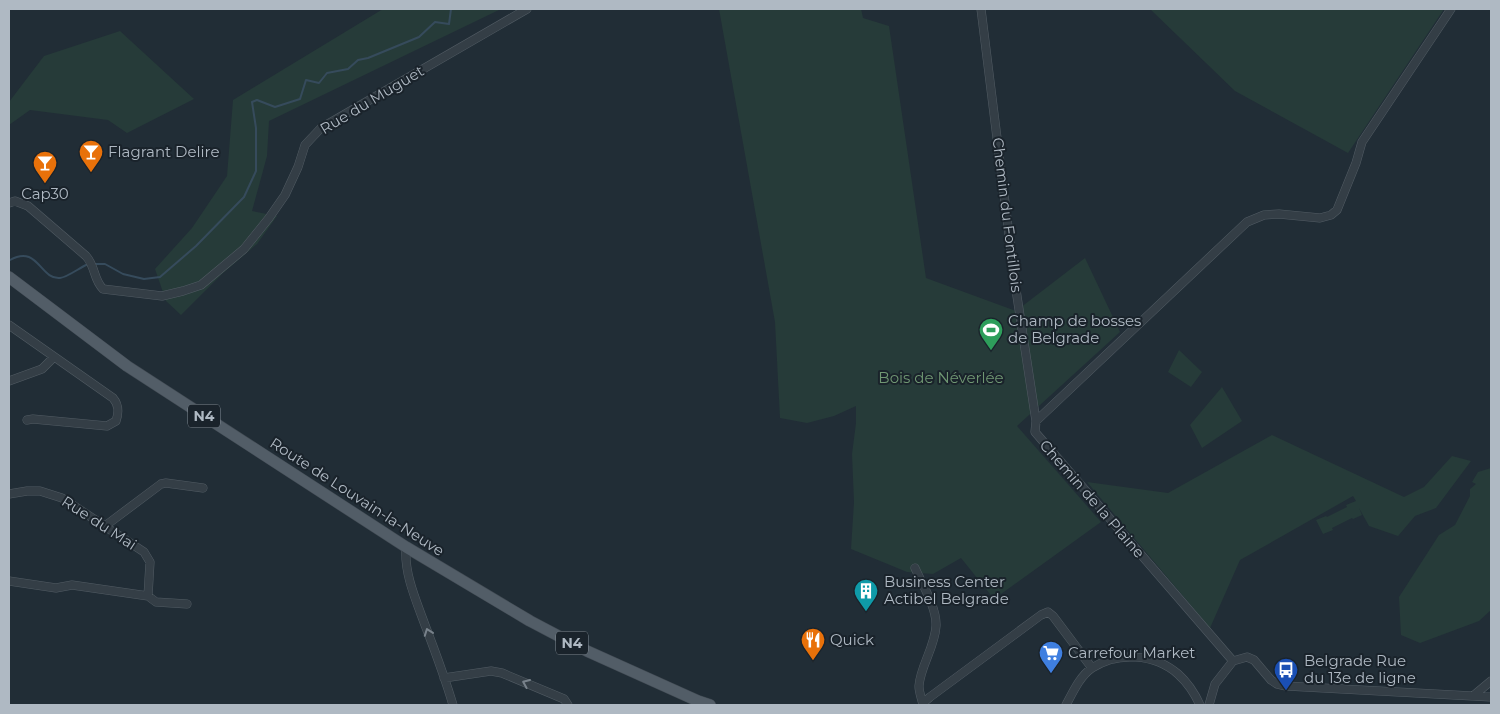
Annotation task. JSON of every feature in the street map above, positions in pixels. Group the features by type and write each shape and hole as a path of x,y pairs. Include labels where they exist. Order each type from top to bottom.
{"main road":[{"name":"Route de Louvain-la-Neuve","path":"9,277 127,366 406,547 530,621 587,651 710,705"}],"street":[{"name":"Rue du Muguet","path":"9,203 15,201 28,206 42,217 92,264 98,283 103,289 162,296 200,285 244,249 269,218 284,195 298,167 305,146 321,128 527,9"},
{"name":"Chemin du Fontillois","path":"981,9 1015,283 1036,421"},
{"name":"Chemin de la Plaine","path":"1232,661 1035,432 1036,421 1247,222 1264,215 1279,214 1320,218 1330,216 1337,210 1356,163 1362,142 1451,9"},
{"path":"9,325 117,402 116,421 107,426 28,420"},
{"path":"9,381 42,369 54,357"},
{"path":"105,526 161,484 203,488"},
{"name":"Rue du Mai","path":"9,494 27,490 40,491 62,498 144,552 150,562 148,596"},
{"path":"406,547 405,558 409,580 452,705"},
{"path":"915,568 927,593 936,625 933,641 919,684 923,704 1041,615 1048,612 1054,616 1092,668"},
{"path":"9,581 56,588 72,585 148,596 156,602 187,604"},
{"path":"1066,705 1079,682 1092,668 1113,659 1133,656 1168,666 1187,683 1200,705"},
{"path":"1209,705 1215,684 1232,661 1247,657 1254,660 1276,684 1286,686 1491,697"},
{"path":"444,678 491,671 502,673 564,699 568,705"},
{"path":"1473,696 1491,681"}],"green space":[{"path":"383,9 501,9 269,121 267,156 252,211 277,216 257,244 222,274 181,315 166,301 155,269 192,228 227,176 233,100"},
{"name":"Bois de Néverlée","path":"719,9 861,9 863,18 889,26 926,278 1016,311 1085,258 1120,332 1017,426 1101,522 994,599 961,558 933,574 907,572 851,549 854,502 852,454 856,406 834,416 807,423 780,418 775,322"},
{"path":"1150,9 1444,9 1348,153 1235,91"},
{"path":"120,31 194,99 127,133 108,120 30,110 9,125 9,102 44,56"},
{"path":"1179,350 1202,372 1191,387 1168,372"},
{"path":"1222,387 1242,421 1202,448 1190,425"},
{"path":"1272,435 1404,497 1424,487 1452,456 1471,461 1436,508 1415,516 1398,536 1369,526 1359,508 1362,515 1352,518 1323,534 1316,520 1347,507 1346,505 1356,501 1353,496 1240,560 1210,628 1087,482 1168,493"},
{"path":"1491,468 1491,610 1479,621 1420,643 1401,635 1399,597 1439,535 1455,525 1470,496 1470,489 1476,484 1472,482 1478,472"}],"waterway":[{"path":"95,264 105,264 123,274 144,279 160,277 196,246 244,197 256,171 256,128 252,102 257,100 275,107 300,99 306,80 319,83 327,73 348,69 358,60 368,58 419,37 435,22 449,24 451,9"},
{"path":"10,260 19,256 27,256 33,259 48,274 60,278 88,264"}],"place":[{"name":"Flagrant Delire","path":"91,173"},
{"name":"Cap30","path":"45,184"},
{"name":"Champ de bosses de Belgrade","path":"991,351"},
{"name":"Business Center Actibel Belgrade","path":"866,612"},
{"name":"Quick","path":"813,661"},
{"name":"Carrefour Market","path":"1051,674"},
{"name":"Belgrade Rue du 13e de ligne","path":"1286,691"}]}
